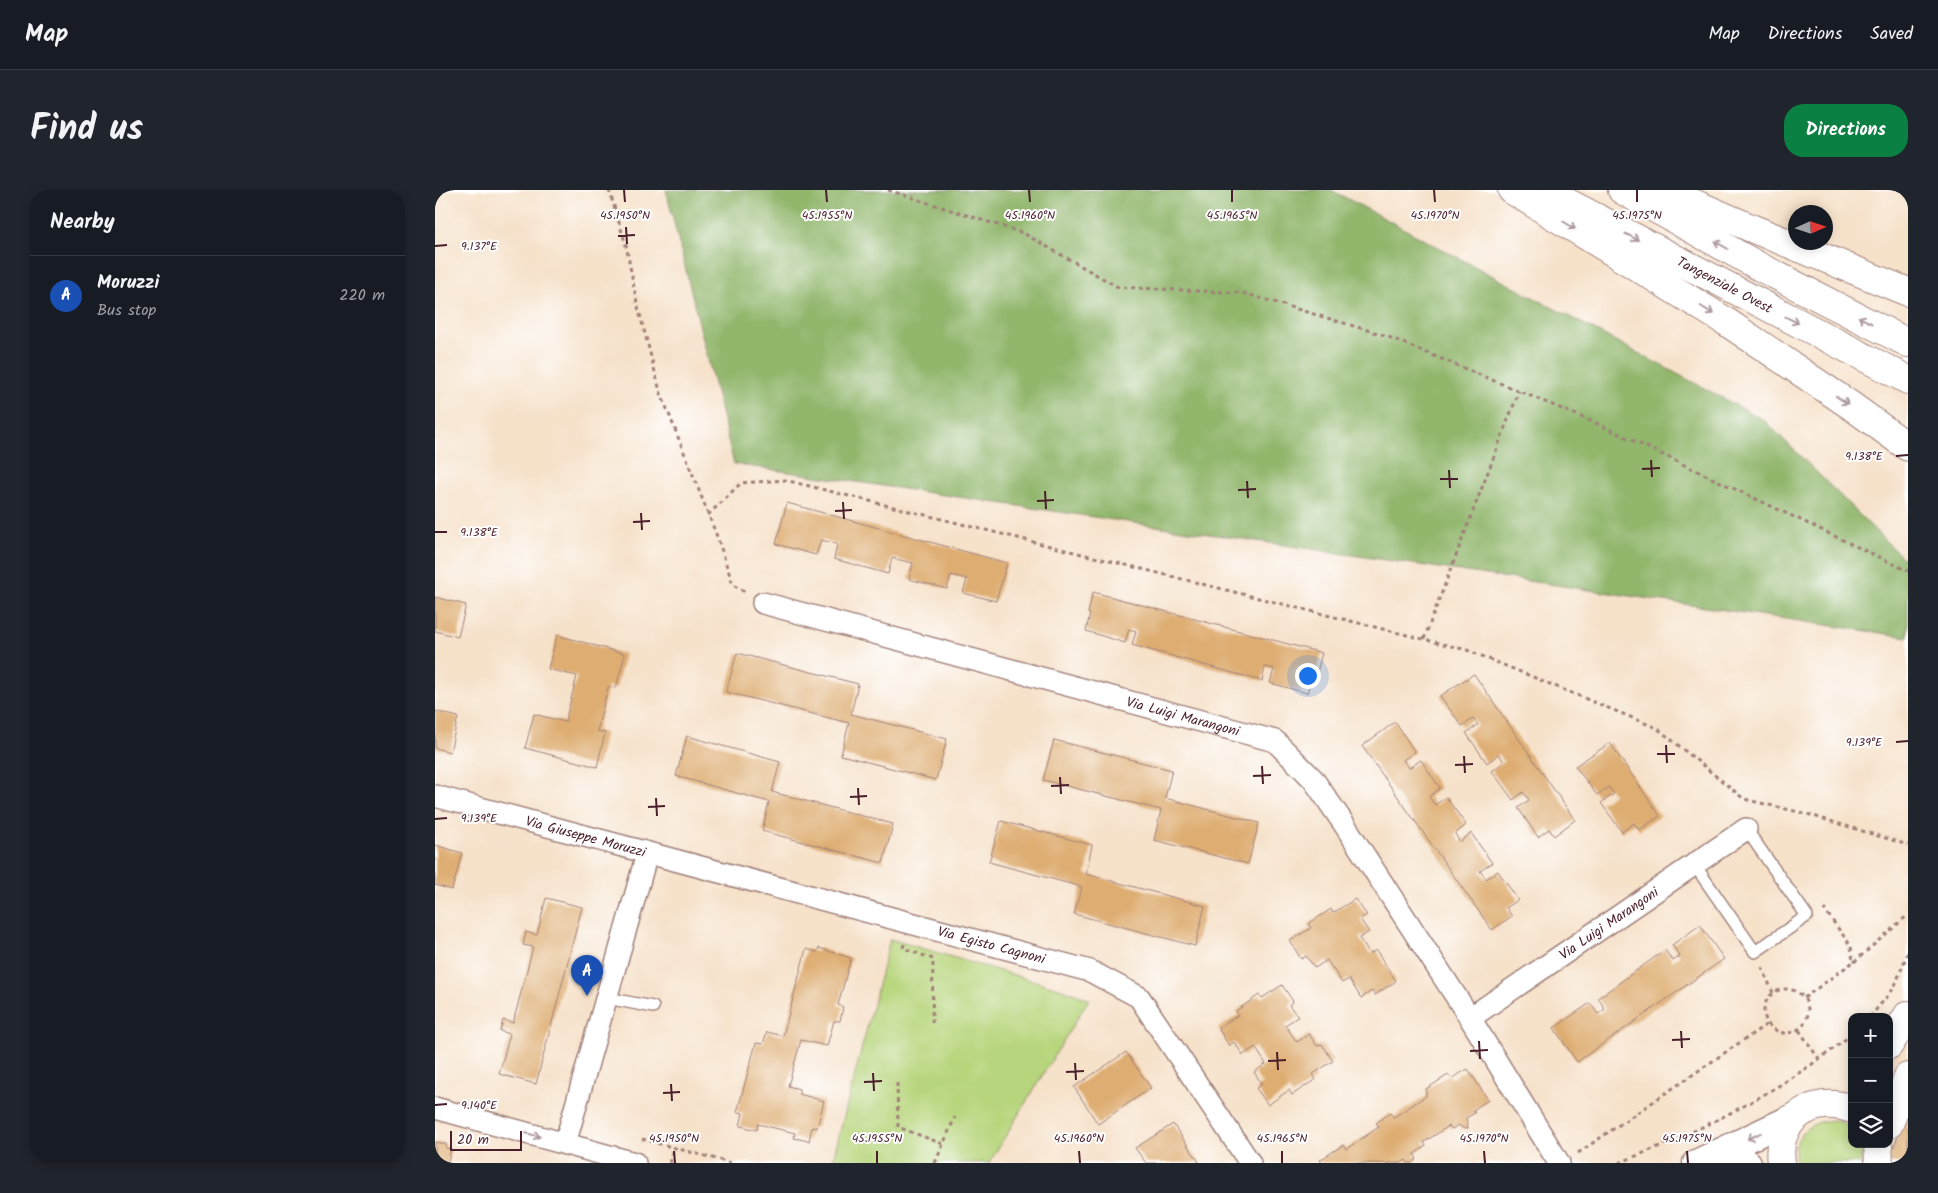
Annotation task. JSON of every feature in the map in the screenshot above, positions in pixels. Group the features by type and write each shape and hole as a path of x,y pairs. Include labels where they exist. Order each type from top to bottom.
{"main road":[{"path":"1512,190 1725,321 1850,405 1908,447"},
{"name":"Tangenziale Ovest","path":"1543,190 1908,380"},
{"path":"1622,190 1762,268 1908,343"},
{"path":"1663,190 1908,292"},
{"path":"1893,1038 1908,1014"},
{"path":"1893,1115 1908,1077"},
{"path":"1781,1163 1779,1150 1785,1131 1798,1115 1810,1107 1848,1102"}],"street":[{"name":"Via Luigi Marangoni","path":"763,604 1275,741 1318,787 1565,1160"},
{"name":"Via Giuseppe Moruzzi","path":"435,796 647,854 565,1144"},
{"name":"Via Luigi Marangoni","path":"1470,1018 1746,829"},
{"name":"Via Egisto Cagnoni","path":"647,854 1090,972 1139,997 1249,1163"},
{"path":"435,1108 635,1163"},
{"path":"1696,1163 1798,1115"},
{"path":"1735,1163 1748,1163"}],"lane":[{"path":"1694,864 1755,952 1807,916 1746,829"},
{"path":"607,998 653,1007"}],"path":[{"path":"609,190 626,245 637,303 660,391 733,585 763,604"},
{"path":"888,190 1023,233 1118,287 1243,293 1384,335 1598,424 1908,571"},
{"path":"1423,639 1519,391"},
{"path":"708,515 741,483 785,480 1467,650 1657,728 1744,799 1807,814 1908,845"},
{"path":"1853,962 1908,915"},
{"path":"909,924 903,948 933,958 932,1027"},
{"path":"1755,952 1773,993"},
{"path":"1873,1013 1894,988 1908,952"},
{"path":"1781,989 1790,989 1798,992 1805,998 1808,1006 1808,1015 1805,1023 1799,1030 1782,1034 1767,1024 1764,1008 1767,999 1773,993 1781,989"},
{"path":"1565,1160 1767,1024"},
{"path":"1799,1030 1819,1059"},
{"path":"1619,1163 1723,1118 1782,1085 1848,1037"},
{"path":"897,1083 898,1127 943,1144"},
{"path":"935,1163 955,1117"},
{"path":"670,1163 674,1148"}],"green space":[{"path":"666,190 1331,190 1764,420 1908,563 1908,637 734,464"},
{"path":"890,939 1062,989 1089,999 989,1163 832,1163"},
{"path":"1834,1120 1848,1126 1848,1148 1862,1148 1861,1163 1796,1163 1796,1145 1803,1132 1816,1123"}],"building":[{"path":"787,503 1007,563 996,601 963,593 967,579 951,575 947,589 909,579 913,563 892,558 888,574 834,559 837,544 821,540 816,555 776,544"},
{"path":"1093,592 1322,653 1315,680 1311,679 1307,693 1270,683 1274,669 1265,667 1262,681 1132,645 1136,631 1129,629 1125,643 1086,631"},
{"path":"435,597 466,605 458,637 435,631"},
{"path":"557,635 625,654 616,688 608,687 597,731 605,733 597,767 525,748 534,714 565,722 577,676 548,669"},
{"path":"737,653 858,684 851,714 947,739 936,780 841,755 849,723 726,692"},
{"path":"1474,674 1575,820 1554,836 1549,829 1538,837 1518,808 1529,800 1523,792 1513,800 1492,771 1504,762 1499,754 1487,763 1466,733 1478,725 1473,719 1462,726 1440,696"},
{"path":"435,711 458,717 450,752 435,748"},
{"path":"1395,722 1415,752 1403,760 1409,768 1421,760 1440,788 1429,797 1435,805 1446,797 1466,825 1455,834 1460,842 1471,833 1492,863 1480,871 1486,879 1498,871 1518,900 1506,908 1512,916 1492,930 1362,746"},
{"path":"687,736 780,762 772,792 893,824 883,863 762,831 769,802 676,776"},
{"path":"1054,740 1172,770 1165,798 1259,823 1248,864 1154,840 1161,810 1043,780"},
{"path":"1610,743 1660,816 1639,830 1634,823 1622,832 1601,803 1614,794 1609,787 1597,795 1575,766"},
{"path":"1001,821 1092,845 1086,874 1205,906 1195,946 1074,914 1082,887 989,862"},
{"path":"435,845 462,853 452,890 435,885"},
{"path":"546,898 582,907 536,1084 499,1074 510,1034 500,1031 503,1020 513,1023 533,947 523,945 526,932 537,935"},
{"path":"1355,899 1367,915 1360,919 1369,932 1359,938 1370,954 1376,950 1396,981 1375,995 1372,991 1361,998 1349,979 1342,983 1327,960 1315,968 1306,956 1301,959 1290,941 1311,928 1308,924 1331,909 1333,913"},
{"path":"1700,925 1724,959 1577,1062 1554,1028 1590,1003 1598,1014 1605,1009 1598,998 1665,950 1673,961 1680,956 1672,945"},
{"path":"819,948 851,958 838,1005 843,1007 840,1021 834,1021 827,1046 801,1040 788,1086 799,1089 799,1094 824,1101 817,1128 812,1127 809,1141 794,1138 795,1133 758,1124 757,1130 740,1126 743,1113 737,1112 756,1043 763,1044 767,1032 783,1036 806,949 817,952"},
{"path":"1282,985 1293,1001 1289,1005 1298,1017 1285,1025 1297,1042 1309,1034 1317,1046 1322,1044 1333,1061 1313,1074 1316,1079 1292,1095 1289,1090 1268,1105 1256,1088 1262,1084 1254,1072 1266,1064 1255,1047 1243,1055 1234,1042 1229,1046 1218,1028 1238,1015 1236,1011 1259,995 1262,998"},
{"path":"1126,1052 1151,1088 1098,1124 1074,1087"},
{"path":"1468,1069 1488,1100 1473,1110 1475,1113 1466,1118 1468,1128 1464,1129 1458,1125 1452,1129 1449,1126 1424,1142 1426,1146 1414,1154 1417,1159 1412,1163 1408,1163 1406,1160 1401,1163 1322,1163 1320,1160 1343,1145 1346,1149 1379,1127 1376,1123 1390,1113 1394,1117 1426,1096 1426,1089 1448,1075 1452,1078"},
{"path":"1908,1114 1908,1163 1886,1163"},
{"path":"1173,1124 1200,1163 1146,1163 1135,1148"},
{"path":"435,1142 446,1144 446,1148 451,1149 448,1163 435,1163"}],"place":[{"name":"Moruzzi","path":"587,996"}]}
